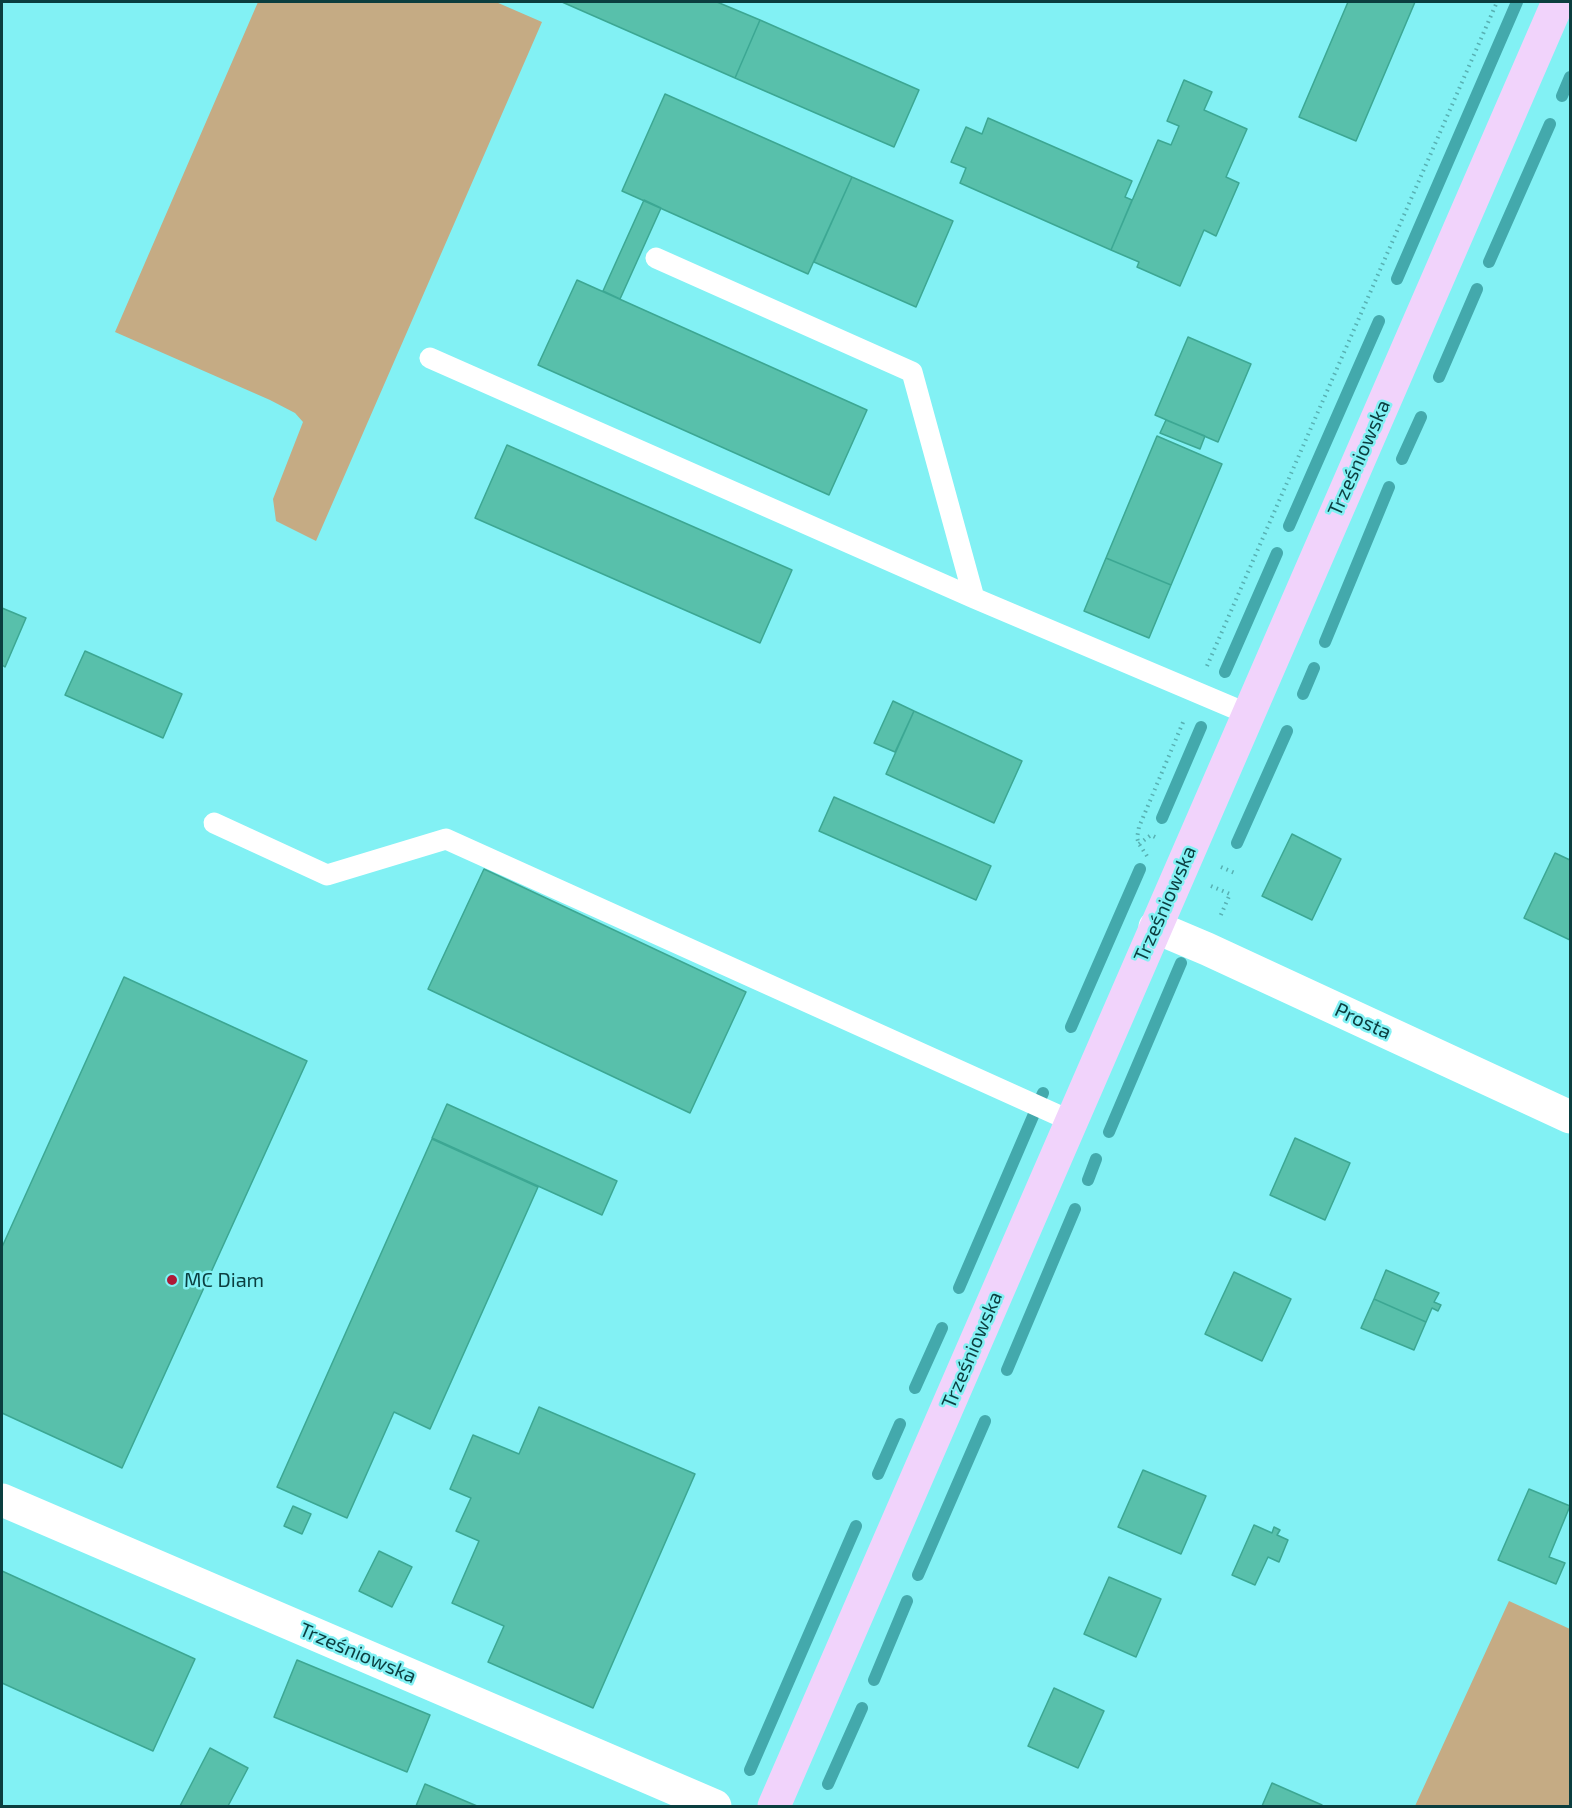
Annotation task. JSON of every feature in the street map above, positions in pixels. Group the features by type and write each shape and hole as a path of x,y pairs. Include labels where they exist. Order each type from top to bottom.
{"main road":[{"name":"Trześniowska","path":"774,1806 1558,2"}],"street":[{"name":"Prosta","path":"1155,927 1570,1118"},
{"name":"Trześniowska","path":"2,1500 715,1806"}],"lane":[{"path":"656,258 912,372 974,598"},
{"path":"430,358 974,598 1248,714"},
{"path":"214,823 327,875 446,839 1071,1121"}],"path":[{"path":"1207,949 1230,894 1147,856 1137,838 1139,827 1497,2"}],"shaded area":[{"path":"258,2 496,2 542,22 316,541 276,521 273,499 303,422 295,413 115,332"},
{"path":"1509,1601 1570,1629 1570,1806 1415,1806"}],"building":[{"path":"562,2 717,2 760,20 735,78"},
{"path":"1348,2 1415,2 1356,141 1299,117"},
{"path":"760,20 919,90 894,147 735,78"},
{"path":"1184,80 1212,92 1204,110 1247,129 1226,177 1239,183 1216,236 1204,230 1180,286 1137,267 1139,262 1111,250 1158,140 1171,145 1179,126 1167,121"},
{"path":"665,94 852,177 808,274 622,191"},
{"path":"988,118 1132,181 1125,197 1132,200 1111,250 960,183 966,168 951,162 966,127 982,134"},
{"path":"852,177 953,221 916,307 814,262"},
{"path":"644,200 661,208 620,299 603,291"},
{"path":"577,280 867,410 829,495 538,365"},
{"path":"1188,337 1251,364 1218,442 1155,415"},
{"path":"1166,420 1205,436 1200,449 1160,433"},
{"path":"1157,436 1222,464 1171,585 1106,558"},
{"path":"507,445 792,570 760,643 475,518"},
{"path":"1106,558 1171,585 1149,638 1084,611"},
{"path":"2,608 26,618 5,667 2,665"},
{"path":"85,651 182,694 163,738 65,695"},
{"path":"893,701 914,711 895,752 874,743"},
{"path":"914,711 1022,761 994,823 886,774"},
{"path":"834,797 991,866 976,900 819,831"},
{"path":"1292,834 1341,859 1312,920 1262,896"},
{"path":"1555,853 1570,860 1570,940 1524,918"},
{"path":"484,869 746,992 690,1113 428,989"},
{"path":"124,977 307,1061 122,1468 2,1413 2,1247"},
{"path":"447,1104 617,1181 602,1215 432,1138"},
{"path":"1295,1138 1350,1163 1325,1220 1270,1195"},
{"path":"432,1139 538,1187 430,1429 394,1412 347,1518 277,1487"},
{"path":"1386,1270 1439,1293 1434,1302 1441,1305 1438,1311 1432,1308 1426,1322 1374,1299"},
{"path":"1234,1272 1291,1299 1262,1361 1205,1334"},
{"path":"1374,1299 1426,1322 1414,1350 1361,1328"},
{"path":"539,1407 695,1474 593,1708 488,1662 504,1626 452,1603 479,1541 456,1531 471,1498 450,1489 473,1435 519,1454"},
{"path":"1143,1470 1206,1496 1181,1554 1118,1527"},
{"path":"1529,1489 1570,1506 1549,1557 1565,1563 1556,1584 1498,1560"},
{"path":"293,1506 311,1514 302,1534 284,1526"},
{"path":"1254,1525 1272,1533 1274,1527 1280,1530 1277,1535 1288,1540 1279,1562 1268,1557 1255,1585 1232,1575"},
{"path":"379,1551 412,1567 392,1607 359,1591"},
{"path":"2,1571 195,1659 153,1751 2,1683"},
{"path":"1109,1577 1161,1599 1136,1657 1084,1634"},
{"path":"297,1660 430,1715 407,1772 274,1717"},
{"path":"1054,1688 1104,1711 1078,1768 1028,1746"},
{"path":"210,1748 248,1768 228,1806 180,1806"},
{"path":"1272,1783 1322,1805 1262,1806"},
{"path":"425,1784 477,1806 416,1806"}],"waterway":[{"path":"1397,279 1517,2"},
{"path":"1562,96 1570,77"},
{"path":"1489,262 1550,124"},
{"path":"1439,377 1477,289"},
{"path":"1289,526 1379,321"},
{"path":"1402,459 1421,417"},
{"path":"1325,642 1389,487"},
{"path":"1225,672 1277,553"},
{"path":"1303,694 1314,668"},
{"path":"1162,818 1201,727"},
{"path":"1237,843 1287,731"},
{"path":"1071,1027 1140,869"},
{"path":"1109,1132 1181,963"},
{"path":"959,1288 1043,1093"},
{"path":"1088,1180 1096,1159"},
{"path":"1007,1370 1075,1209"},
{"path":"915,1388 942,1328"},
{"path":"918,1575 985,1421"},
{"path":"878,1474 900,1424"},
{"path":"750,1770 856,1526"},
{"path":"874,1680 907,1601"},
{"path":"828,1784 862,1708"}],"place":[{"name":"MC Diam","path":"172,1280"}]}
